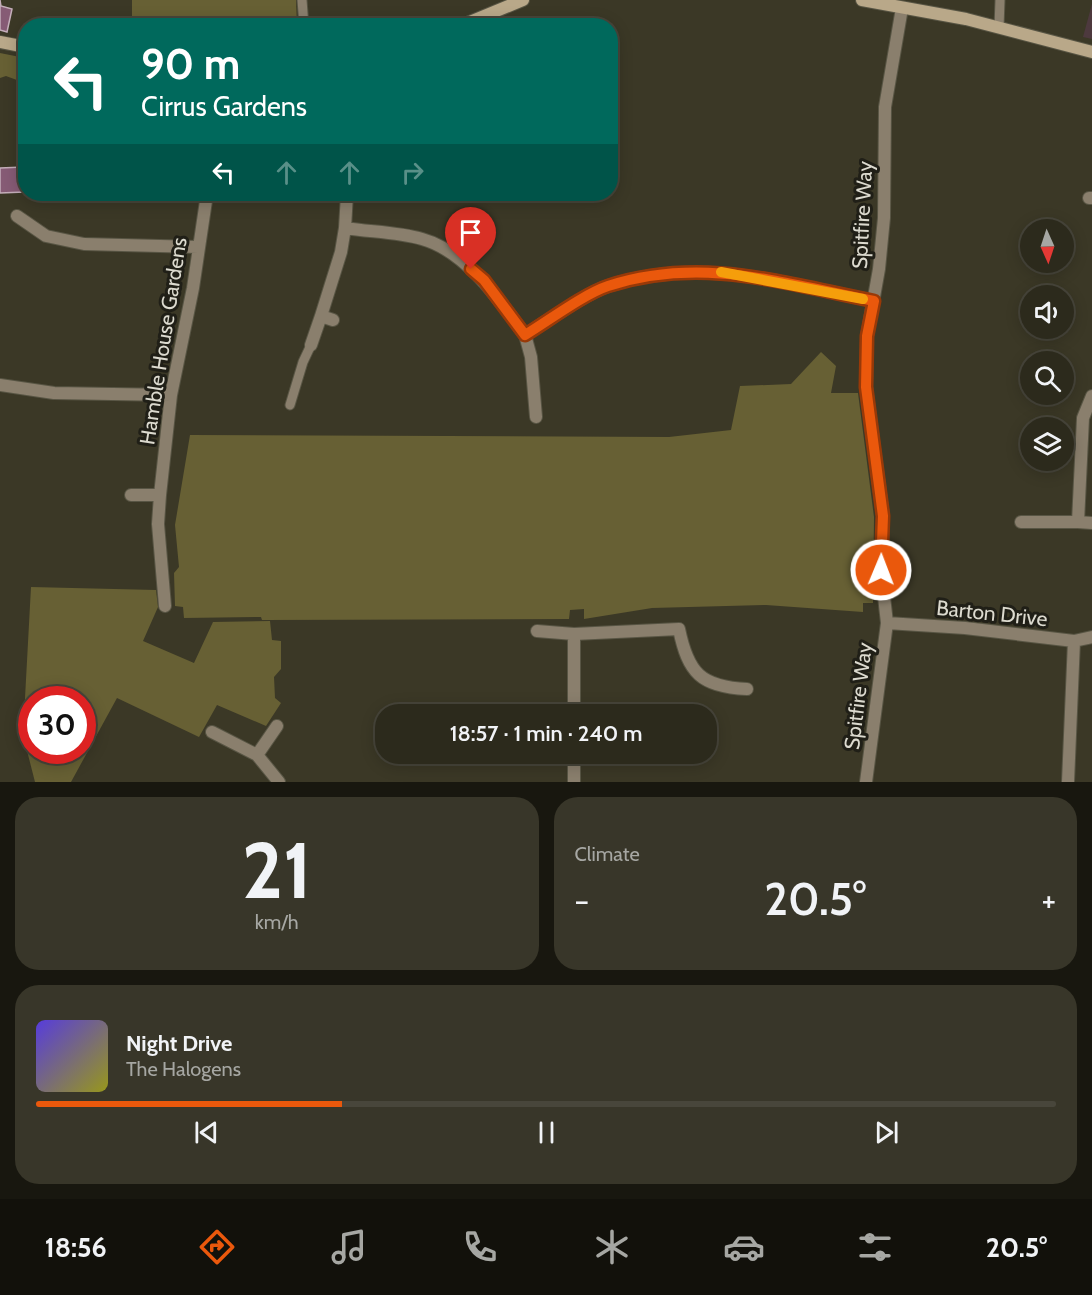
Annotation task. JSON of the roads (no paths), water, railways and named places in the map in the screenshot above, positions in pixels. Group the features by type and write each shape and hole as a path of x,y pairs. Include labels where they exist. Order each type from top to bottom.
{"main road":[{"path":"480,18 523,0"},
{"path":"862,0 904,5 1092,52"},
{"path":"0,42 18,45"}],"street":[{"name":"Spitfire Way","path":"866,782 887,623 881,570 883,516 866,387 867,336 874,301 884,218 885,107 904,5"},
{"name":"Hamble House Gardens","path":"165,606 159,524 160,495 171,395 193,288 206,201"},
{"path":"311,345 341,252 346,201"},
{"path":"17,216 46,237 84,244 198,247"},
{"path":"345,228 424,239 456,257 484,280 525,335 531,357 536,417"},
{"path":"525,335 606,287 664,272 721,272 874,301"},
{"path":"321,316 333,320"},
{"path":"0,385 54,393 171,395"},
{"path":"1078,522 1083,417 1092,396"},
{"path":"130,495 160,495"},
{"path":"1021,522 1092,523"},
{"name":"Barton Drive","path":"887,623 965,628 1074,641 1092,637"},
{"path":"537,631 574,634 679,629 685,656 696,675 720,688 747,689"},
{"path":"574,634 574,704"},
{"path":"1068,782 1074,641"},
{"path":"257,755 278,726"},
{"path":"212,732 257,755 279,782"},
{"path":"574,764 574,782"}],"lane":[{"path":"302,0 303,18"},
{"path":"999,27 1000,0"},
{"path":"290,405 303,362 311,345"}]}
